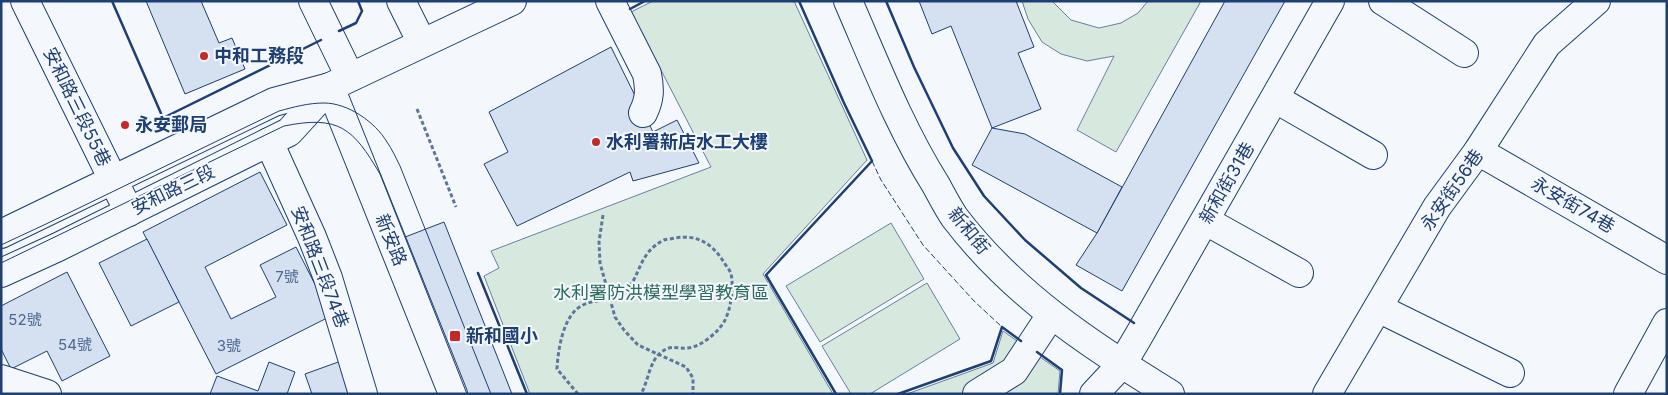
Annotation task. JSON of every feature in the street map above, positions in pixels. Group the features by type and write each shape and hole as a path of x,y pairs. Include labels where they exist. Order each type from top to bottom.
{"street":[{"name":"安和路三段55巷","path":"25,1 128,212"},
{"name":"新安路","path":"313,1 340,82 453,394"},
{"path":"401,1 422,43"},
{"name":"安和路三段","path":"1,234 274,102 340,82 512,1"},
{"path":"610,1 647,74 650,87 649,102 644,113"},
{"name":"新和街","path":"848,1 918,156 955,217 999,268 1051,315 1122,364 1170,394"},
{"name":"新和街31巷","path":"1094,394 1122,364 1276,99 1330,1"},
{"path":"1383,1 1464,53"},
{"name":"永安街56巷","path":"1327,394 1436,207 1478,151 1547,44 1596,1"},
{"name":"安和路三段","path":"1,273 58,247 289,132 340,82"},
{"path":"1276,99 1373,155"},
{"name":"安和路三段74巷","path":"270,142 328,278 363,394"},
{"name":"永安街74巷","path":"1478,151 1667,260"},
{"path":"1206,221 1299,273"},
{"path":"1378,308 1510,373"},
{"path":"977,394 1014,370 1051,315"},
{"path":"1628,394 1667,323"},
{"path":"1,379 47,394"}],"path":[{"path":"417,109 456,207"},
{"path":"603,215 599,242 600,263 615,317 638,345 686,367 693,378 693,394"},
{"path":"578,394 558,369 558,349 564,330 574,313 584,305 618,296 631,287 646,254 664,240 686,236 704,241 720,256 730,273 732,293 724,321 710,338 690,348 671,346 658,355 648,374 641,394"}],"green space":[{"name":"水利署防洪模型學習教育區","path":"653,1 794,1 867,160 763,274 833,394 530,394 484,276 499,268 491,251 711,167 631,12"},
{"path":"1022,1 1052,1 1071,20 1099,28 1121,23 1138,13 1148,1 1201,1 1116,152 1077,130 1114,56 1087,61 1061,54 1042,42 1028,19"},
{"path":"891,223 924,279 820,342 786,286"},
{"path":"927,283 960,339 870,394 851,394 822,346"},
{"path":"1003,331 1060,371 1058,394 907,394 993,363"}],"building":[{"name":"中和工務段","path":"146,1 201,1 219,43 232,38 245,69 185,94"},
{"path":"919,1 1016,1 1034,47 1018,53 1041,109 992,128 951,26 932,34"},
{"path":"1225,1 1285,1 1122,291 1076,265 1097,233"},
{"name":"水利署新店水工大樓","path":"611,47 653,132 677,120 699,163 633,181 630,172 517,226 484,164 508,152 489,112"},
{"path":"992,128 1025,134 1122,187 1097,233 972,165"},
{"path":"260,172 287,225 205,267 231,319 276,297 260,265 296,247 331,316 216,374 143,232"},
{"path":"444,222 512,394 446,394 387,244"},
{"path":"147,239 179,302 131,326 99,263"},
{"path":"67,272 110,356 62,381 47,351 11,369 1,349 1,306"},
{"path":"341,361 352,394 312,394 305,374"},
{"path":"269,362 295,372 287,394 210,394 217,376 258,391"}],"tram line":[{"path":"1,245 279,111 318,103 342,106 360,115 375,127 394,154 491,394"},
{"path":"1,263 284,126 318,122 331,124 352,136 380,174 467,394"}],"fence":[{"path":"872,161 881,180 923,245 974,301 1002,327"}],"wall":[{"path":"112,1 163,118 321,40"},
{"path":"339,31 356,23 362,11 358,1"},
{"path":"630,9 645,1"},
{"path":"799,1 872,161 766,275 836,394"},
{"path":"886,1 914,67 953,148 984,196 1025,240 1081,288 1134,323"},
{"path":"478,273 527,394"},
{"path":"898,394 991,361 1002,327 1021,341"},
{"path":"1037,352 1062,370 1060,394"}],"place":[{"name":"中和工務段","path":"204,56"},
{"name":"永安郵局","path":"125,125"},
{"name":"水利署新店水工大樓","path":"596,142"},
{"name":"新和國小","path":"455,336"}]}
